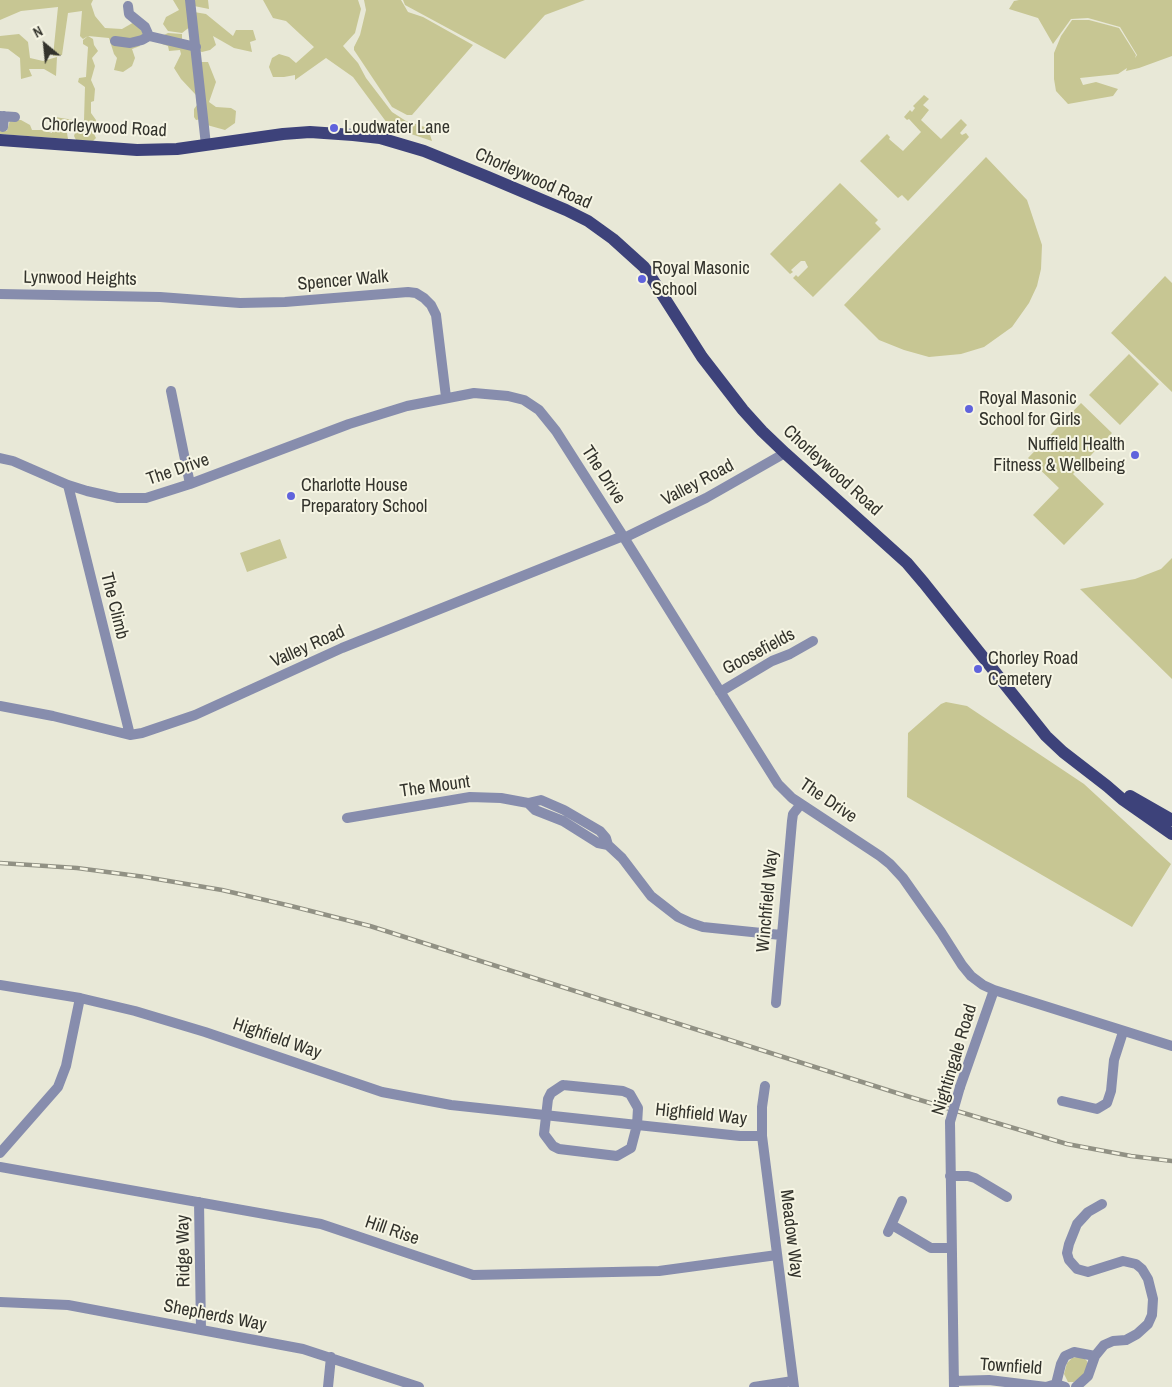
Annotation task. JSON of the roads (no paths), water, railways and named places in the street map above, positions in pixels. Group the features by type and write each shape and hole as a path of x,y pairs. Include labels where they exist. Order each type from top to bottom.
{"main road":[{"name":"Chorleywood Road","path":"3,143 137,150 177,149 310,132 380,138 424,151 588,221 613,239 652,277 702,357 743,410 785,453 907,563 1046,736 1063,752 1107,786"},
{"path":"1107,786 1127,794 1172,820"},
{"path":"1107,786 1122,800 1172,834"}],"street":[{"path":"190,0 206,145"},
{"path":"128,6 129,14 145,27 149,36"},
{"path":"115,41 130,43 149,36 196,47"},
{"path":"3,127 2,116 15,117"},
{"name":"Spencer Walk","path":"160,297 240,303 284,302 408,292 416,294 424,298 431,305 436,315 446,397"},
{"name":"Lynwood Heights","path":"0,294 160,297"},
{"path":"171,391 190,484"},
{"name":"The Drive","path":"0,458 13,461 68,485 118,498 146,498 190,484 380,413 465,394 482,393 508,396 532,404 556,431 778,784 792,798 890,864 903,878 971,976 994,990"},
{"name":"Valley Road","path":"0,706 44,714 130,735 142,733 195,715 342,648 624,537 706,498 785,453"},
{"name":"The Climb","path":"68,485 130,735"},
{"name":"Goosefields","path":"720,692 772,661 790,654 813,641"},
{"name":"The Mount","path":"347,818 470,797 501,798 528,803 541,800 564,810 600,831 606,838 608,845 622,858 651,896 678,917 703,927 781,936"},
{"name":"Winchfield Way","path":"776,1003 792,820 793,814 801,804"},
{"name":"Highfield Way","path":"0,985 80,998 205,1032 382,1092 451,1105 740,1136 762,1136"},
{"name":"Nightingale Road","path":"954,1384 950,1122 960,1087 994,990 1172,1046"},
{"path":"0,1153 58,1087 66,1066 80,998"},
{"path":"1062,1102 1096,1109 1107,1104 1112,1091 1114,1060 1123,1032"},
{"name":"Highfield Way","path":"563,1085 623,1091 630,1094 637,1105 637,1125 633,1145 620,1155 558,1150 544,1134 550,1096 563,1085"},
{"name":"Meadow Way","path":"765,1086 762,1107 762,1136 794,1384"},
{"name":"Hill Rise","path":"0,1166 321,1224 473,1275 659,1271 777,1255"},
{"path":"950,1176 975,1178 1007,1198"},
{"path":"902,1201 890,1229 931,1248 952,1248"},
{"name":"Ridge Way","path":"199,1202 201,1330"},
{"path":"1076,1387 1088,1376 1095,1356 1104,1345 1109,1342 1126,1340 1143,1330 1151,1320 1153,1307 1146,1274 1136,1264 1123,1261 1088,1272 1076,1269 1069,1260 1067,1253 1069,1244 1077,1224 1093,1208 1102,1204"},
{"name":"Shepherds Way","path":"0,1302 68,1305 303,1349 419,1387"},
{"path":"1061,1386 1061,1364 1065,1356 1074,1352 1095,1356"},
{"path":"328,1387 330,1357"},
{"name":"Townfield","path":"954,1384 989,1380 1046,1387 1061,1386"},
{"path":"754,1387 794,1384"}],"railway":[{"path":"0,863 77,868 222,890 370,926 900,1094 1067,1144 1131,1156 1172,1161"}],"place":[{"name":"Loudwater Lane","path":"334,128"},
{"name":"Royal Masonic School","path":"642,279"},
{"name":"Royal Masonic School for Girls","path":"969,409"},
{"name":"Nuffield Health Fitness & Wellbeing","path":"1135,455"},
{"name":"Charlotte House Preparatory School","path":"291,496"},
{"name":"Chorley Road Cemetery","path":"978,669"}]}
